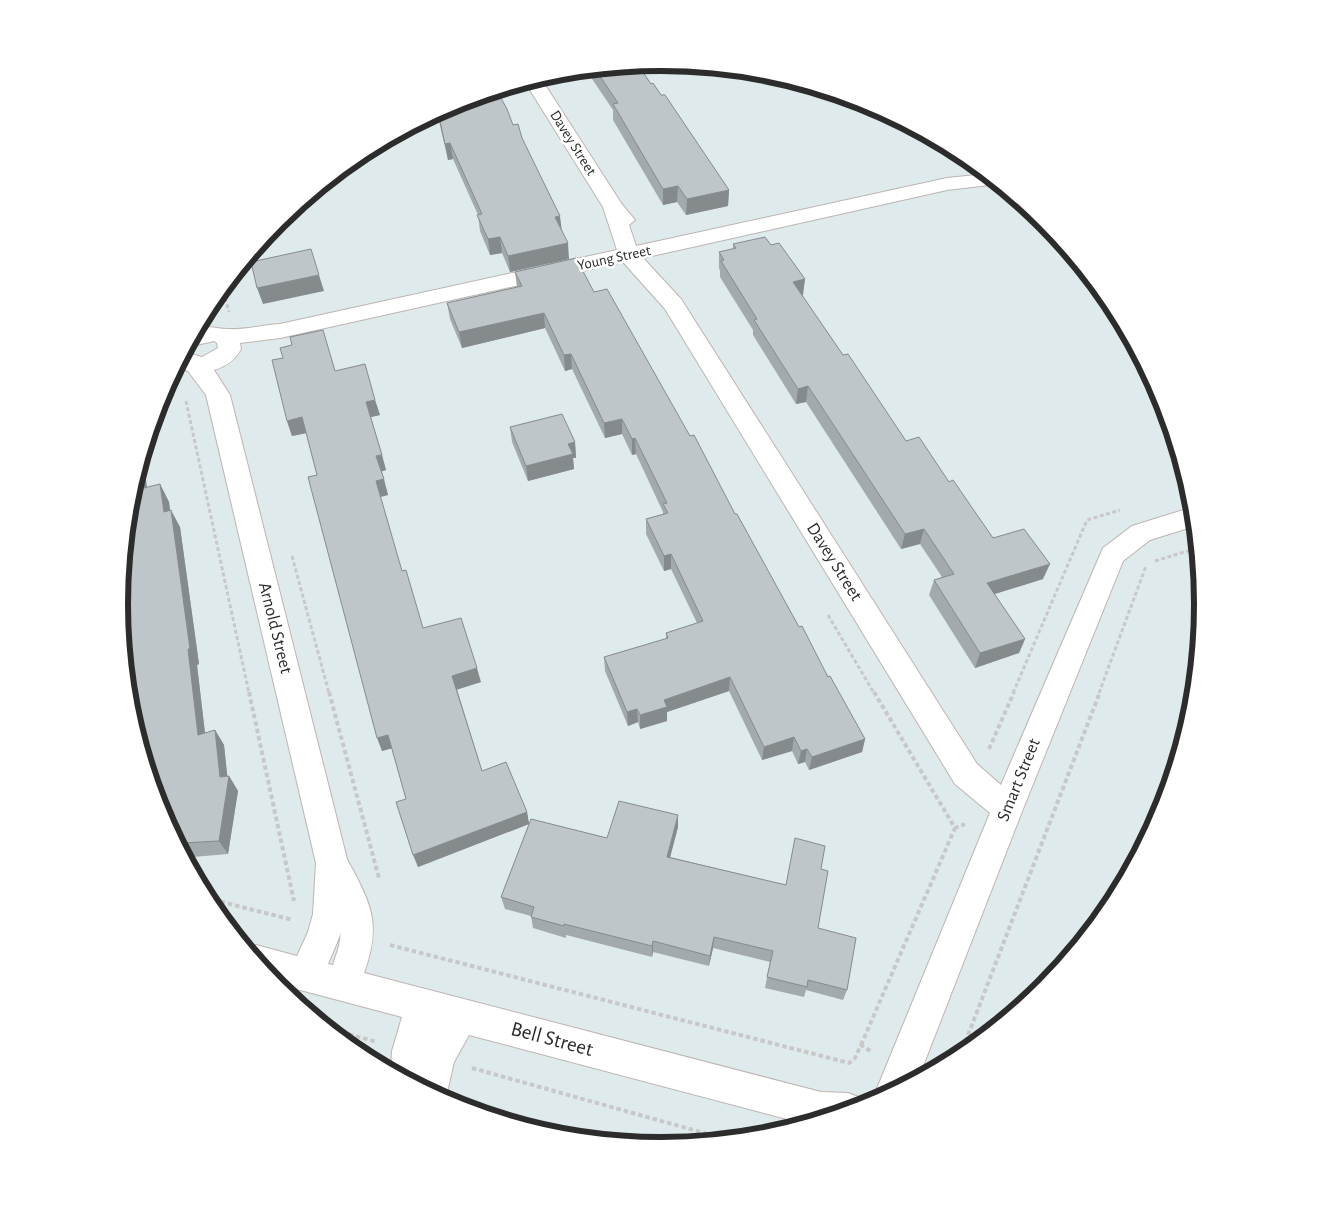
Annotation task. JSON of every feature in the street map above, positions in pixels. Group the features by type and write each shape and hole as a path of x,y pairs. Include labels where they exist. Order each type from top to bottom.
{"street":[{"name":"Davey Street","path":"537,86 613,207 652,250 672,304 966,774 1007,809"},
{"name":"Young Street","path":"219,340 280,331 652,250 947,184 975,174"},
{"name":"Young Street","path":"947,184 985,181"},
{"name":"Davey Street","path":"613,207 629,255 644,276 672,304"},
{"path":"187,361 208,364 219,340 201,335"},
{"name":"Arnold Street","path":"219,340 218,395 332,862 352,904 357,925 356,941 343,985"},
{"name":"Arnold Street","path":"187,362 208,377 218,395"},
{"name":"Smart Street","path":"899,1081 1007,809 1112,556 1142,533 1187,518"},
{"name":"Arnold Street","path":"306,975 330,914 332,862"},
{"name":"Bell Street","path":"269,965 821,1110 828,1110"},
{"path":"421,1071 423,1006"},
{"path":"421,1071 442,1045 460,1015"}],"path":[{"path":"184,392 294,903"},
{"path":"356,941 391,945 849,1062 855,1058 861,1045 955,828 971,821 975,782 1087,520 1124,509"},
{"path":"290,549 381,884"},
{"path":"965,1042 1065,785 1147,564 1191,550"},
{"path":"827,614 955,828"},
{"path":"218,901 298,922 296,912"},
{"path":"390,937 391,945"},
{"path":"354,1040 421,1071 464,1066 712,1135"},
{"path":"861,1045 899,1081"}],"building":[{"path":"642,72 661,95 665,95 729,190 687,199 678,186 663,189 613,104 618,103 599,75"},
{"path":"500,97 513,125 518,124 522,138 560,216 555,217 568,243 508,256 500,237 488,239 477,215 482,214 450,143 445,144 440,120"},
{"path":"765,237 771,245 779,243 805,279 793,282 843,355 848,354 906,441 919,437 949,482 953,480 993,538 1024,529 1050,564 987,583 1025,639 980,653 934,580 954,574 924,529 905,534 808,386 798,389 754,320 757,319 721,261 724,260 719,252 736,248 733,244"},
{"path":"311,249 319,275 257,288 251,264 253,262"},
{"path":"576,258 594,292 607,289 690,436 694,435 735,514 737,514 799,627 802,626 828,677 830,676 865,739 812,757 807,749 801,751 794,737 764,747 730,677 664,700 667,707 640,715 637,709 627,712 604,657 668,638 666,633 703,621 671,554 664,556 646,519 668,513 663,504 667,503 635,438 632,439 622,419 604,423 571,354 564,355 544,313 459,332 447,303 522,286 515,272"},
{"path":"323,330 335,371 365,364 375,400 366,402 382,455 376,456 384,479 376,481 402,571 406,570 423,628 461,618 477,668 452,676 482,771 506,762 527,812 413,855 396,802 406,799 388,735 377,738 308,477 317,475 302,417 287,421 272,360 283,358 280,348 292,345 290,337"},
{"path":"562,414 575,442 568,444 573,454 526,466 510,427"},
{"path":"160,484 164,512 171,510 190,649 188,649 198,735 215,730 220,777 229,776 219,841 184,843 168,809 156,776 138,709 132,674 128,604 132,535 141,489"},
{"path":"619,801 678,815 667,857 786,885 795,838 825,846 821,869 828,871 818,928 856,938 847,990 808,980 807,987 767,977 773,951 714,937 710,956 653,941 652,946 531,917 534,907 501,897 531,819 607,838"}]}
